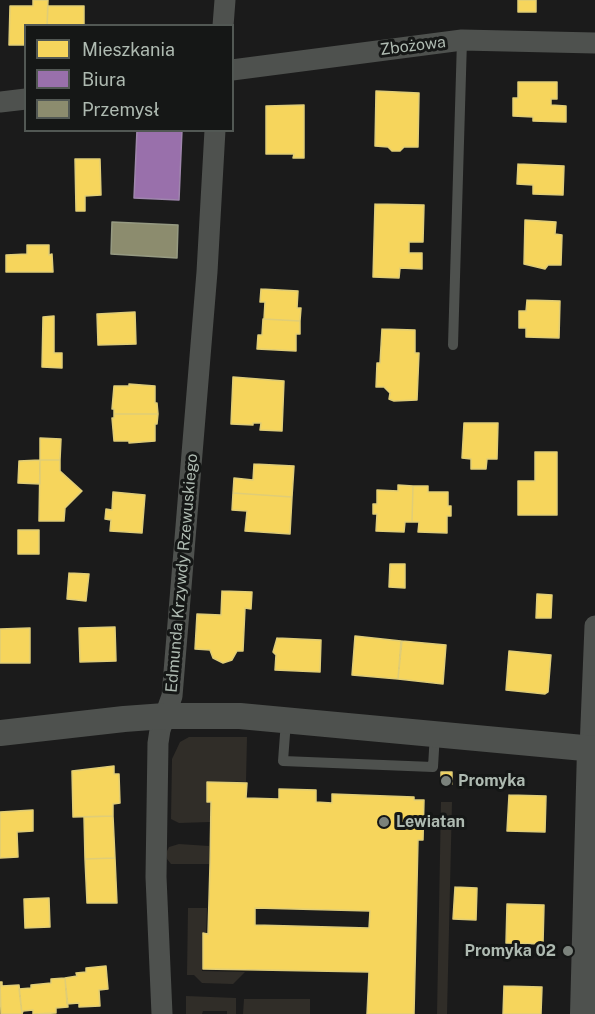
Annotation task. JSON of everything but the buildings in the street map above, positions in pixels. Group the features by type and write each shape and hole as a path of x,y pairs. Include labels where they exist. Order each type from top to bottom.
{"street":[{"path":"223,24 225,0"},
{"name":"Zbożowa","path":"234,70 462,40 595,43"},
{"path":"0,102 24,99"},
{"name":"Edmunda Krzywdy Rzewuskiego","path":"162,1014 157,934 158,743 172,696 207,272 215,132"},
{"path":"583,1014 593,749 595,626"},
{"path":"0,733 165,716 240,716 593,749"}],"lane":[{"path":"453,345 462,40"},
{"path":"286,721 283,761 433,767 435,733"}],"shaded area":[{"path":"189,737 247,737 246,782 206,781 206,802 210,803 210,822 179,823 171,819 172,759 180,742"},
{"path":"441,802 452,802 447,1014 437,1014"},
{"path":"179,844 209,846 209,864 171,864 166,853 169,847"},
{"path":"188,908 207,908 206,932 203,932 202,971 245,972 233,984 202,983 194,975 187,975"},
{"path":"186,996 236,998 236,1014 227,1014 227,1011 203,1011 202,1014 186,1014"},
{"path":"244,999 310,999 310,1014 243,1014"}],"place":[{"name":"Promyka","path":"446,781"},
{"name":"Lewiatan","path":"384,822"},
{"name":"Promyka 02","path":"568,951"}]}
